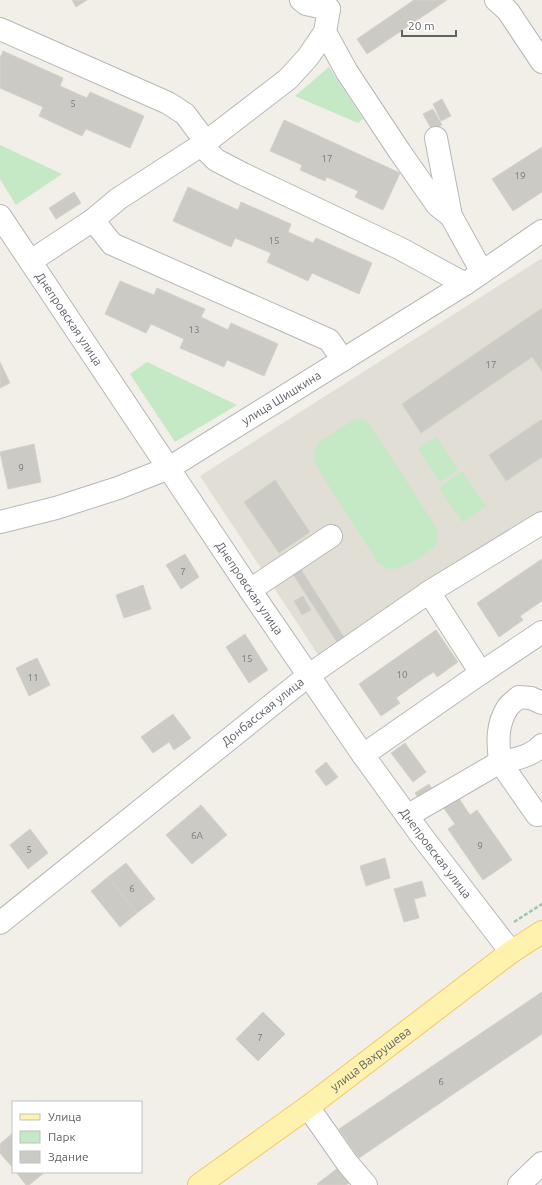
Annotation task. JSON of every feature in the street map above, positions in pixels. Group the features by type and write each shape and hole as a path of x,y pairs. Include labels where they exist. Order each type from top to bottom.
{"main road":[{"name":"улица Вахрушева","path":"198,1185 308,1107 511,952 542,932"}],"street":[{"path":"31,261 93,220 118,200 203,143 288,79 308,57 326,32 335,4 306,4 301,0"},
{"path":"496,0 508,10 542,62"},
{"path":"0,30 168,103 185,114 203,143 216,160 401,249 474,278"},
{"path":"326,32 347,72 400,152 437,205 451,216"},
{"path":"436,138 451,216 474,278"},
{"name":"Днепровская улица","path":"0,216 250,590 363,755 407,816 511,952"},
{"path":"93,220 112,244 328,340 343,360"},
{"name":"улица Шишкина","path":"0,522 56,508 118,488 169,468 474,278 542,231"},
{"name":"Донбасская улица","path":"0,923 309,675 429,592 542,523"},
{"path":"250,590 331,536"},
{"path":"429,592 481,673"},
{"path":"363,755 542,632"},
{"path":"542,703 531,698 519,696 508,707 502,720 498,738 500,762 537,815 542,814"},
{"path":"407,816 500,762 516,760 538,749 542,745"},
{"path":"308,1107 348,1164 366,1185"},
{"path":"519,1185 542,1163"}],"path":[{"path":"496,934 542,904"}],"shaded area":[{"path":"542,258 542,512 321,659 200,476"}],"green space":[{"path":"329,67 363,119 358,123 295,96"},
{"path":"0,145 62,174 16,205 0,179"},
{"path":"147,362 237,405 175,442 130,374"},
{"path":"356,419 363,420 369,424 437,529 437,540 432,548 415,560 396,569 388,568 378,563 314,462 315,450 319,442"},
{"path":"436,437 458,470 440,482 418,449"},
{"path":"462,471 486,506 463,522 439,488"}],"building":[{"path":"72,0 87,0 76,7"},
{"path":"414,0 447,0 367,54 357,39"},
{"path":"3,51 63,78 60,86 87,98 90,92 144,116 130,148 86,129 82,136 39,116 43,107 0,88 0,58"},
{"path":"442,99 451,116 441,121 433,104"},
{"path":"433,109 442,125 432,130 423,114"},
{"path":"284,120 400,173 383,210 355,197 358,191 327,177 325,181 300,170 302,165 270,151"},
{"path":"542,147 542,192 513,211 492,179"},
{"path":"188,187 238,210 241,202 291,224 288,232 313,243 316,238 372,263 359,294 312,273 308,281 267,262 271,253 235,238 231,247 173,221"},
{"path":"74,192 81,203 56,219 49,208"},
{"path":"120,281 154,295 157,288 205,309 201,317 228,330 231,323 278,344 264,376 227,360 224,367 180,348 184,339 151,324 146,333 105,314"},
{"path":"542,308 542,371 532,357 421,433 402,404"},
{"path":"0,362 10,383 0,388"},
{"path":"542,419 542,457 506,481 489,455"},
{"path":"34,444 41,482 8,489 0,452"},
{"path":"275,480 310,532 279,553 244,502"},
{"path":"185,554 199,577 181,589 166,565"},
{"path":"542,559 542,601 520,616 523,620 499,637 477,603"},
{"path":"300,568 344,637 337,642 292,573"},
{"path":"143,585 151,609 124,618 116,595"},
{"path":"303,596 311,610 302,615 294,601"},
{"path":"436,630 458,662 437,677 434,672 427,676 396,698 400,703 381,716 359,684"},
{"path":"245,634 268,670 249,683 226,647"},
{"path":"37,658 50,685 29,696 16,668"},
{"path":"173,714 191,738 174,750 169,742 153,753 141,737"},
{"path":"405,743 426,772 413,782 391,753"},
{"path":"326,762 338,777 326,786 315,771"},
{"path":"429,784 433,790 419,799 415,793"},
{"path":"458,797 470,815 477,810 512,860 483,880 448,829 455,824 443,807"},
{"path":"201,805 227,835 192,864 166,835"},
{"path":"30,829 48,853 28,869 10,845"},
{"path":"385,858 390,878 366,886 360,866"},
{"path":"126,863 155,899 137,913 108,877"},
{"path":"108,877 137,913 120,927 91,891"},
{"path":"422,881 426,896 414,899 419,918 404,922 394,889"},
{"path":"542,992 542,1034 359,1158 339,1129"},
{"path":"263,1012 285,1034 258,1061 236,1039"},
{"path":"12,1134 12,1167 0,1153 0,1144"},
{"path":"338,1168 349,1183 346,1185 317,1184"},
{"path":"17,1173 44,1173 29,1185 26,1185"}]}
